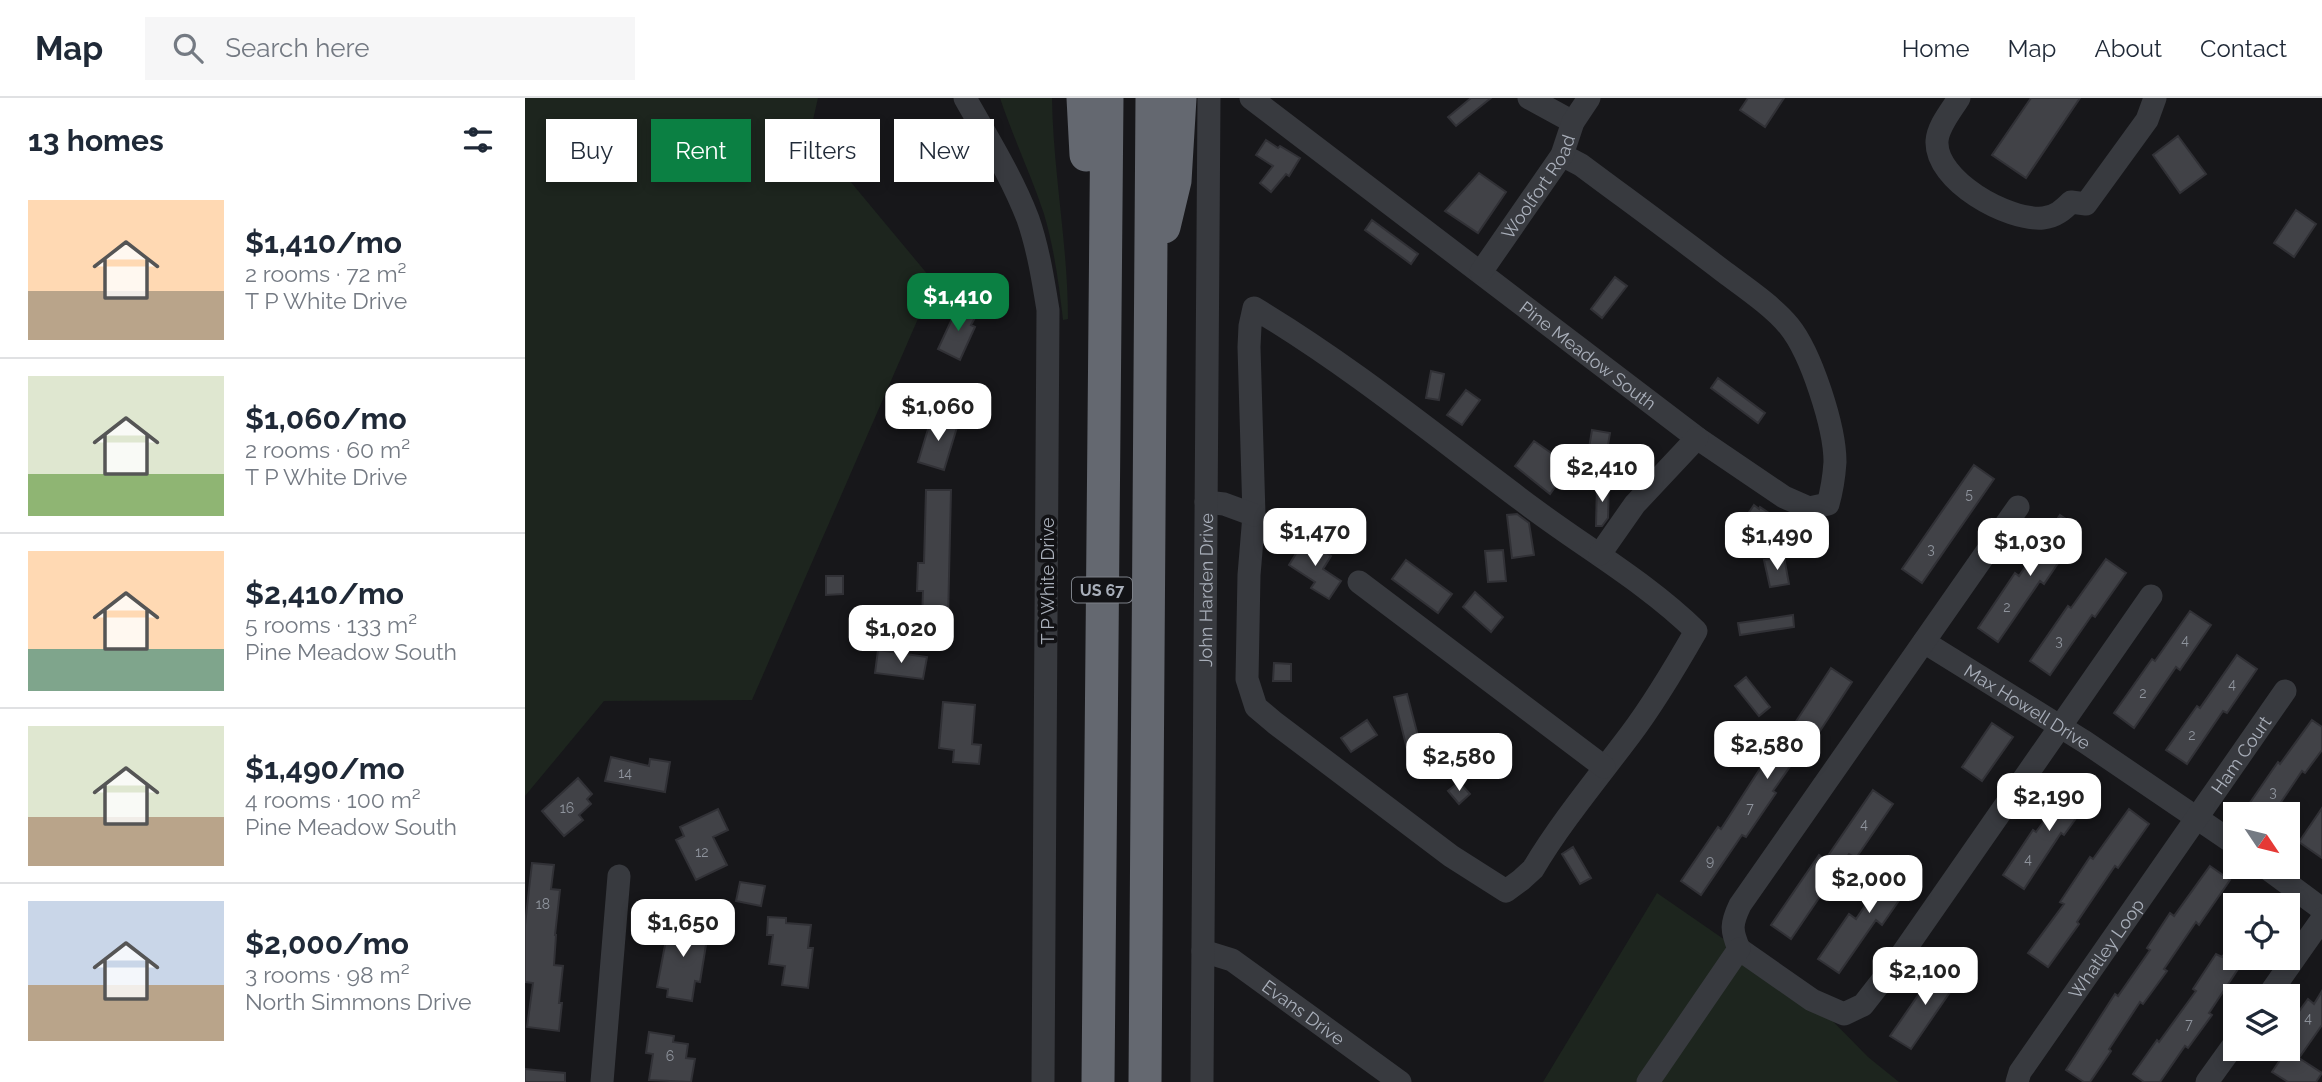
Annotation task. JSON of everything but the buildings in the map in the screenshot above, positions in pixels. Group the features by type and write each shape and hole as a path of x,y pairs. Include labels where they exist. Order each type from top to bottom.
{"highway":[{"path":"1083,98 1103,365"},
{"name":"US 67","path":"1098,1082 1107,98"},
{"name":"US 67","path":"1145,1082 1152,98"},
{"path":"1150,280 1175,181 1180,98"}],"street":[{"name":"T P White Drive","path":"965,98 1028,219 1040,263 1048,310 1043,1082"},
{"name":"John Harden Drive","path":"1202,1082 1209,98"},
{"name":"Pine Meadow South","path":"1251,98 1697,438 1784,497 1809,508 1828,504 1835,459 1829,424 1816,380 1801,345 1788,325 1697,251 1581,165 1562,155"},
{"path":"1529,98 1573,122"},
{"name":"Woolfort Road","path":"1481,272 1562,155 1573,122 1589,98"},
{"path":"1959,98 1938,132 1936,145 1940,159 1949,172 1969,190 2000,209 2019,217 2045,218 2059,213 2071,202 2086,204 2147,120 2155,98"},
{"path":"1254,308 1291,330 1364,381 1535,510 1600,554 1682,617 1696,631 1631,734 1604,766 1533,869 1506,891 1451,856 1256,707 1247,679 1249,575 1254,515 1249,405 1250,326 1254,308"},
{"path":"1600,554 1635,504 1697,438"},
{"path":"1206,502 1224,504 1254,515"},
{"path":"2018,507 1740,905 1734,918 1732,932 1739,949 1812,1000 1844,1014 1863,1005 1895,964 2151,596"},
{"path":"1359,582 1604,766"},
{"name":"Max Howell Drive","path":"1924,642 2061,728 2223,835"},
{"name":"Ham Court","path":"2197,817 2285,691"},
{"name":"Whatley Loop","path":"2017,1082 2020,1072 2197,817"},
{"path":"602,1082 619,876"},
{"path":"2282,879 2322,909"},
{"path":"2276,984 2322,919"},
{"path":"1649,1082 1739,949"},
{"name":"Evans Drive","path":"1203,951 1231,960 1400,1082"},
{"path":"2216,1079 2226,1061"}],"shaded area":[{"path":"525,98 818,98 813,119 765,119 765,182 851,182 934,282 752,700 604,701 525,796"},
{"path":"1000,98 1052,98 1068,319 1063,320 1056,266 1044,214"},
{"path":"1657,893 1812,1000 1868,1057 1899,1082 1543,1082"}]}
